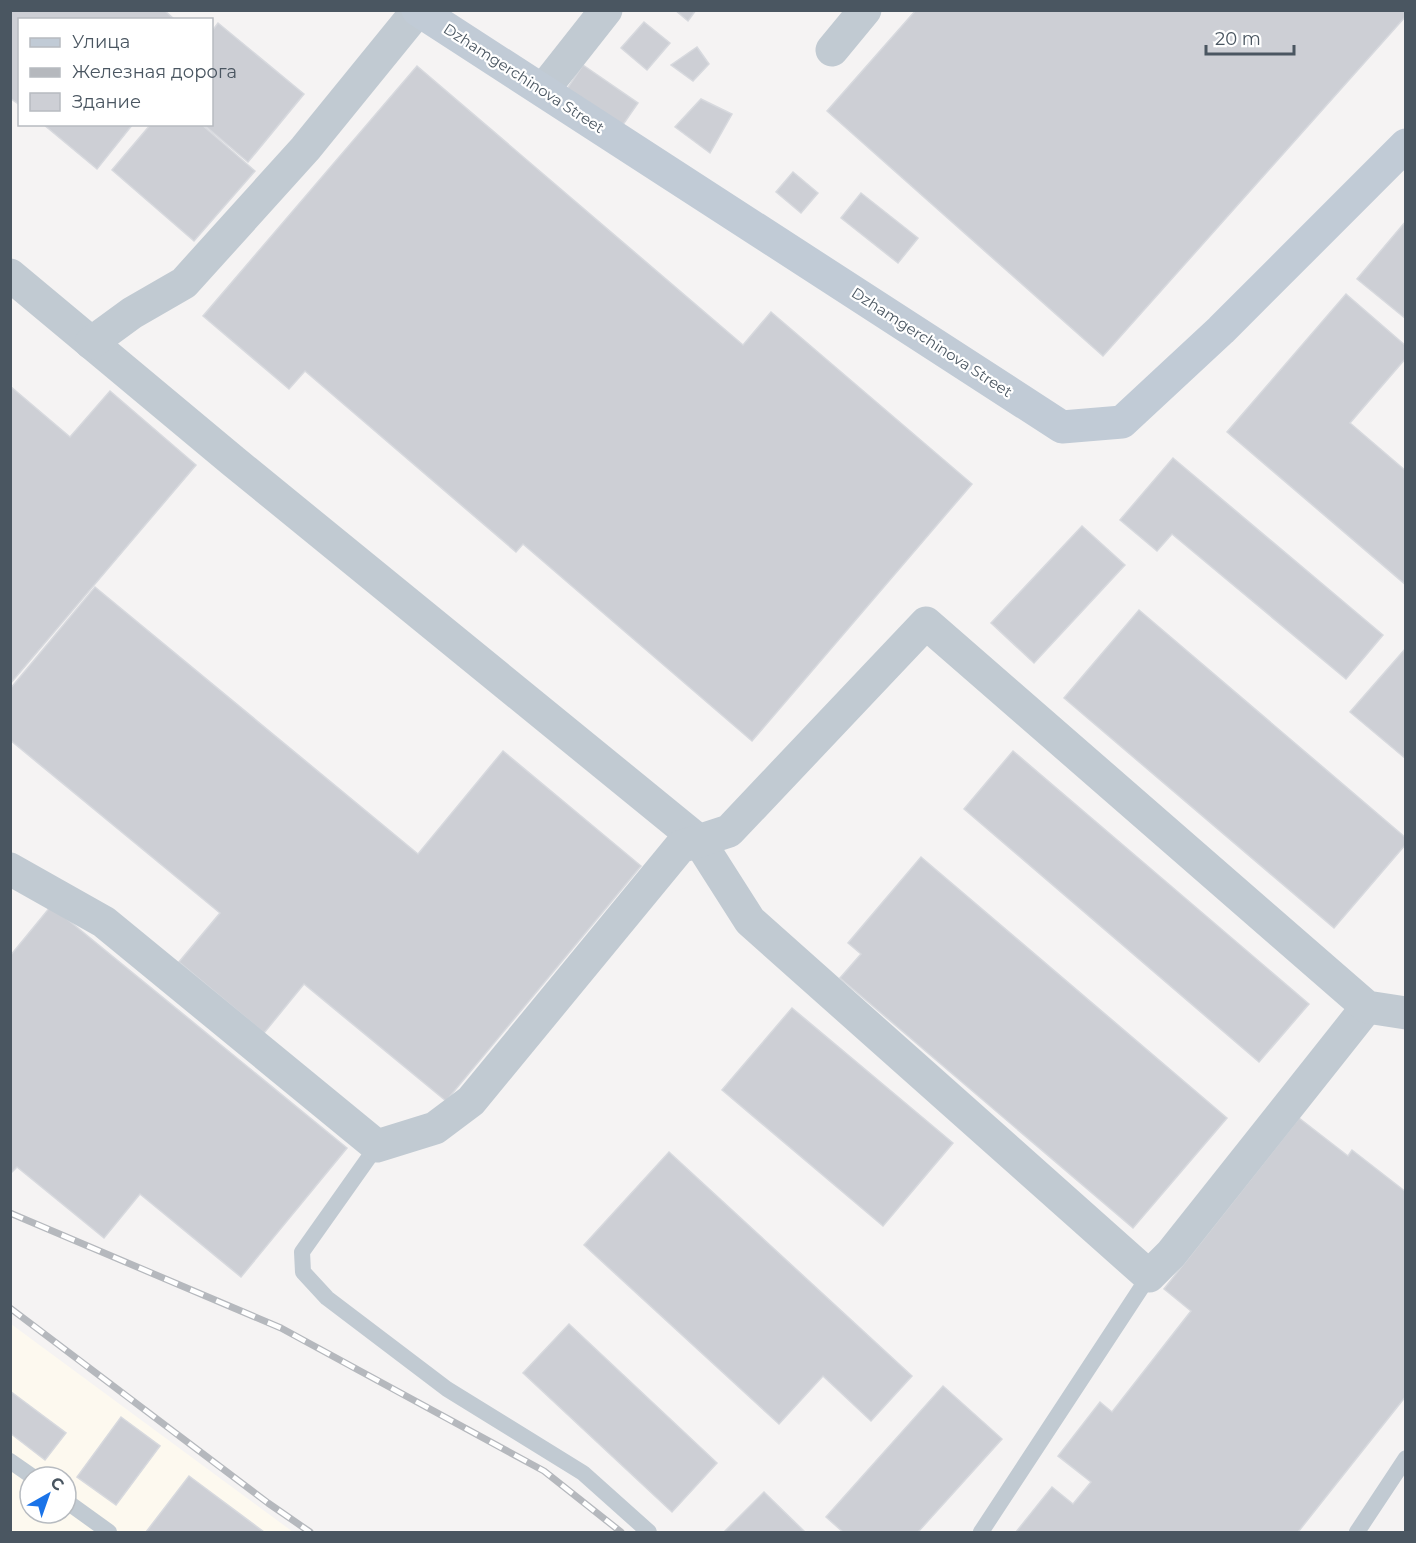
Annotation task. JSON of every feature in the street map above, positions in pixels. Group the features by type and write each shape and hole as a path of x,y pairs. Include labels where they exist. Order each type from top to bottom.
{"street":[{"name":"Dzhamgerchinova Street","path":"418,10 1062,427 1122,422 1221,330 1406,145"},
{"path":"92,343 132,313 184,283 305,149 418,10"},
{"path":"543,90 606,10"},
{"path":"832,50 865,10"},
{"path":"10,275 233,461 699,842 750,921 1149,1276 1171,1254 1367,1007"},
{"path":"10,869 104,922 377,1146 435,1128 471,1101 680,848 729,831 926,624 1367,1007 1406,1013"}],"lane":[{"path":"377,1146 302,1252 303,1272 327,1299 447,1389 583,1473 649,1533"},
{"path":"981,1533 1149,1276"},
{"path":"1357,1533 1406,1458"},
{"path":"78,1510 109,1533"}],"shaded area":[{"path":"11,1324 293,1532 11,1532"}],"building":[{"path":"10,10 164,10 173,18 18,18 18,104 10,98"},
{"path":"675,10 696,10 688,21"},
{"path":"916,10 1406,10 1406,16 1103,356 827,111"},
{"path":"644,22 670,43 647,70 621,48"},
{"path":"218,23 304,94 248,162 205,126 213,126 213,30"},
{"path":"697,47 709,64 693,81 671,65"},
{"path":"583,65 638,103 620,129 565,92"},
{"path":"417,66 743,345 771,312 972,484 752,741 523,544 516,552 305,371 289,389 203,316"},
{"path":"701,99 732,114 710,153 675,127"},
{"path":"45,126 131,126 97,169"},
{"path":"149,126 203,126 255,171 194,241 112,170"},
{"path":"793,172 818,193 801,213 776,192"},
{"path":"861,193 918,238 898,263 841,218"},
{"path":"1406,221 1406,319 1357,279"},
{"path":"1346,294 1406,346 1406,358 1350,423 1406,471 1406,585 1227,432"},
{"path":"10,386 70,437 110,391 196,465 10,684"},
{"path":"1173,458 1383,635 1346,679 1172,534 1157,551 1120,520"},
{"path":"1082,526 1125,565 1034,663 991,623"},
{"path":"95,587 418,854 503,751 641,866 446,1101 304,984 264,1033 179,962 220,913 10,740 10,689"},
{"path":"1139,610 1406,838 1406,844 1334,928 1064,698"},
{"path":"1406,648 1406,759 1350,712"},
{"path":"1013,751 1309,1004 1259,1062 964,809"},
{"path":"921,857 1227,1118 1133,1228 840,978 861,954 848,943"},
{"path":"51,906 347,1148 241,1277 140,1194 104,1238 17,1167 10,1174 10,956"},
{"path":"792,1008 953,1143 883,1226 722,1090"},
{"path":"1299,1118 1348,1156 1352,1150 1406,1192 1406,1396 1298,1532 1016,1532 1052,1487 1073,1504 1091,1482 1058,1456 1100,1402 1112,1412 1191,1311 1164,1289"},
{"path":"669,1152 912,1376 871,1421 823,1376 779,1424 584,1245"},
{"path":"569,1324 717,1463 672,1512 523,1373"},
{"path":"943,1386 1002,1439 918,1532 843,1532 826,1517"},
{"path":"10,1391 66,1433 45,1460 10,1433"},
{"path":"121,1417 160,1446 116,1505 78,1476"},
{"path":"189,1476 264,1532 146,1532"},
{"path":"764,1492 805,1532 724,1532"}],"railway":[{"path":"10,1213 281,1328 544,1471 621,1532"},
{"path":"10,1308 268,1503 310,1532"}]}
